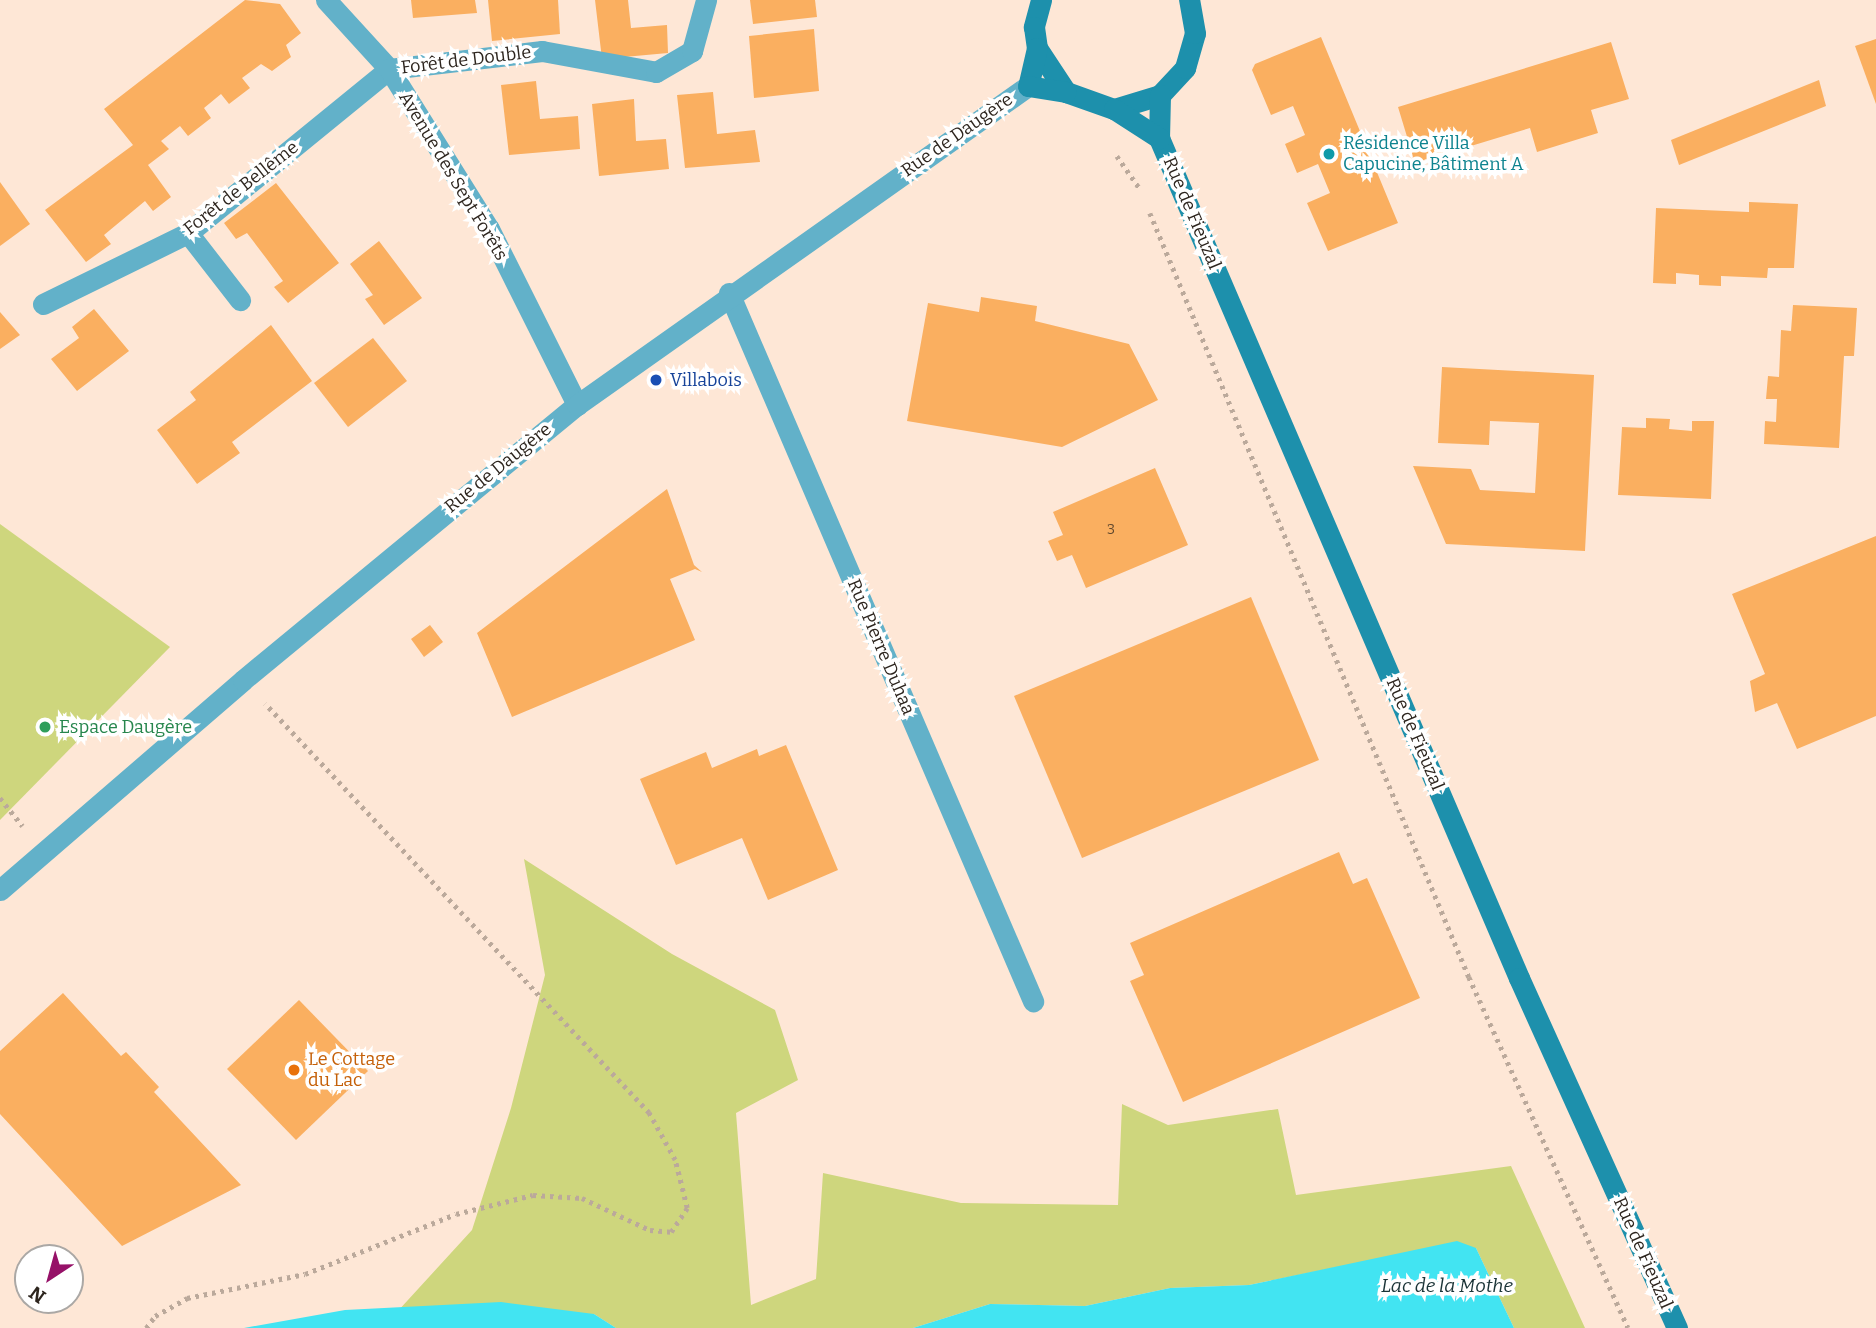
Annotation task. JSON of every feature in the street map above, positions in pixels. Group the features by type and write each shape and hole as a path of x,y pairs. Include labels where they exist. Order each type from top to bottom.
{"street":[{"name":"Avenue des Sept Forêts","path":"326,0 389,69 489,229 577,405"},
{"name":"Forêt de Double","path":"389,69 542,51 656,72 692,51 706,0"},
{"name":"Rue de Daugère","path":"0,890 243,680 577,405 729,293 1028,86 1037,48 1034,27 1041,0"},
{"path":"1114,109 1160,95 1185,68 1195,33 1189,0"},
{"path":"1037,48 1066,92"},
{"name":"Forêt de Bellême","path":"43,304 188,233 389,69"},
{"name":"Rue de Daugère","path":"1028,86 1066,92 1114,109"},
{"name":"Rue de Fieuzal","path":"1160,95 1159,138 1519,978 1677,1328"},
{"name":"Rue de Fieuzal","path":"1114,109 1159,138"},
{"path":"188,233 240,300"},
{"name":"Rue Pierre Duhaa","path":"729,293 1033,1002"}],"path":[{"path":"1105,147 1124,161 1139,187 1469,976 1628,1328"},
{"path":"146,1328 155,1316 187,1298 305,1274 456,1214 533,1195 582,1198 650,1230 671,1232 687,1208 675,1160 649,1113 243,680"}],"green space":[{"name":"Espace Daugère","path":"0,524 170,647 0,820"},
{"path":"524,859 672,954 775,1010 798,1080 736,1113 751,1305 816,1279 823,1173 961,1203 1118,1205 1122,1104 1168,1125 1278,1109 1296,1195 1511,1166 1585,1328 1514,1328 1476,1248 1382,1258 1249,1285 1170,1288 1085,1306 990,1304 913,1328 616,1328 594,1314 397,1312 472,1230 511,1108 545,975"}],"water":[{"name":"Lac de la Mothe","path":"1457,1241 1476,1248 1514,1328 913,1328 990,1304 1085,1306 1170,1288 1249,1285"},
{"path":"501,1302 594,1314 616,1328 244,1328 345,1310"}],"building":[{"path":"245,0 280,4 301,33 286,45 291,57 272,71 261,64 242,78 250,88 229,104 221,94 204,108 211,118 188,136 180,126 161,141 169,149 148,165 171,197 153,211 145,201 104,235 111,244 86,262 45,210 133,145 104,109"},
{"path":"411,0 475,0 477,13 413,18"},
{"path":"488,0 558,0 560,34 492,41"},
{"path":"595,0 628,0 631,28 667,25 668,53 602,59"},
{"path":"750,0 815,0 817,17 753,24"},
{"path":"814,29 819,91 754,98 749,36"},
{"name":"Résidence Villa Capucine, Bâtiment A","path":"1321,37 1398,223 1328,251 1307,203 1330,193 1318,164 1297,173 1285,144 1305,135 1293,106 1271,115 1252,70 1255,64"},
{"path":"1876,39 1876,104 1855,46"},
{"path":"1611,42 1629,99 1591,110 1598,133 1537,152 1530,128 1415,163 1398,107"},
{"path":"1819,80 1826,106 1679,165 1671,140"},
{"path":"536,81 540,119 578,116 580,149 509,155 501,85"},
{"path":"713,92 717,134 755,130 760,162 685,168 677,95"},
{"path":"634,99 636,141 666,139 669,169 599,176 592,104"},
{"path":"0,182 30,224 0,246"},
{"path":"276,183 339,263 288,303 274,287 283,281 247,233 236,239 224,223"},
{"path":"1749,202 1798,204 1794,268 1768,268 1767,278 1721,276 1721,286 1699,285 1699,275 1676,273 1676,284 1653,283 1656,208 1749,212"},
{"path":"379,241 422,298 384,325 365,299 373,295 350,264"},
{"path":"981,297 1037,306 1035,321 1129,344 1158,400 1062,447 907,421 928,303 979,312"},
{"path":"1793,305 1857,308 1854,356 1844,356 1839,448 1764,444 1765,421 1776,422 1777,399 1766,399 1768,376 1779,377 1781,330 1791,331"},
{"path":"94,309 129,351 77,391 51,359 79,338 72,327"},
{"path":"0,312 20,335 0,349"},
{"path":"271,325 312,381 232,442 240,453 197,484 157,430 196,400 190,392"},
{"path":"373,338 407,381 348,427 314,383"},
{"path":"1442,367 1594,375 1585,551 1446,544 1413,466 1471,469 1480,490 1535,493 1539,423 1490,421 1489,445 1438,443"},
{"path":"1646,418 1670,419 1669,429 1692,431 1692,421 1714,421 1711,499 1618,495 1622,427 1646,428"},
{"path":"1155,468 1188,545 1086,588 1072,555 1057,561 1048,541 1063,535 1053,512"},
{"path":"667,489 694,565 702,572 695,569 670,579 695,640 512,717 477,633"},
{"path":"1876,536 1876,716 1797,749 1777,703 1755,712 1750,681 1765,674 1732,594"},
{"path":"1251,597 1319,760 1082,858 1014,696"},
{"path":"430,625 443,642 424,657 411,639"},
{"path":"786,745 838,870 768,900 742,838 676,865 640,779 706,752 712,768 757,749 759,756"},
{"path":"1339,852 1353,884 1367,878 1420,998 1183,1102 1130,981 1144,975 1130,943"},
{"path":"63,993 121,1056 126,1052 159,1087 154,1092 241,1185 122,1246 0,1114 0,1051"},
{"path":"299,1000 368,1071 296,1140 227,1069"}],"place":[{"name":"Résidence Villa Capucine, Bâtiment A","path":"1329,154"},
{"name":"Villabois","path":"656,380"},
{"name":"Espace Daugère","path":"45,727"},
{"name":"Le Cottage du Lac","path":"294,1070"}]}
